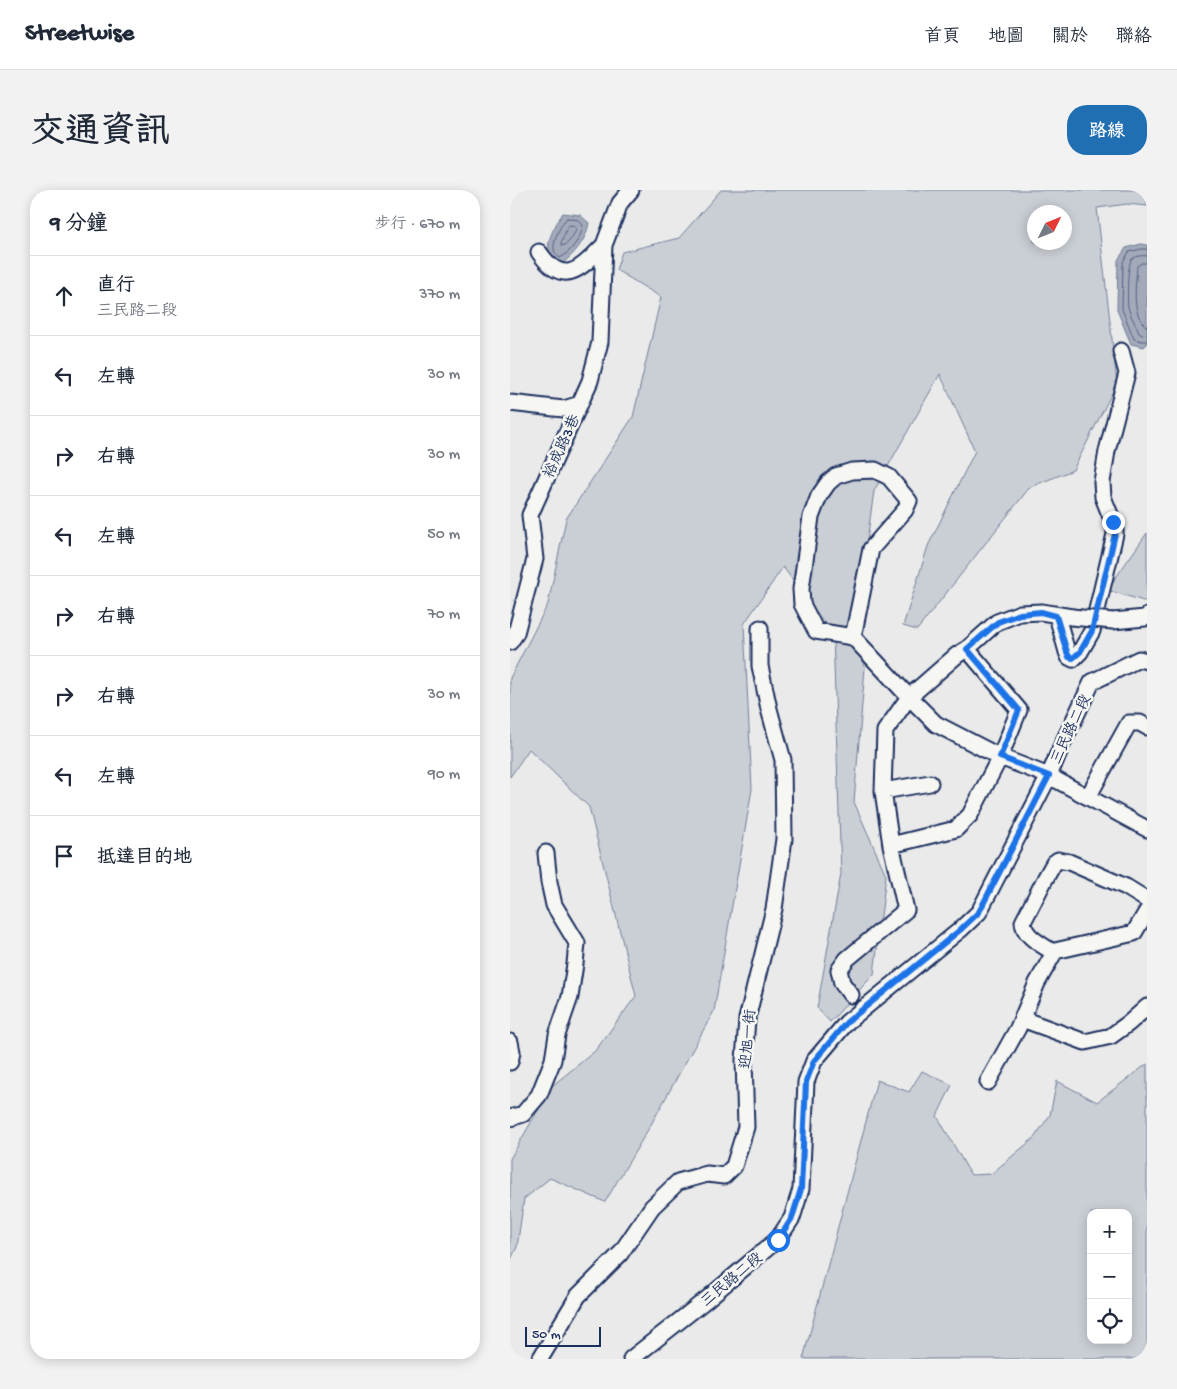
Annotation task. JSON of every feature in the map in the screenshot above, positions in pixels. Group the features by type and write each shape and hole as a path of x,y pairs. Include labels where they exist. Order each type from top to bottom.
{"street":[{"name":"裕成路3巷","path":"510,642 516,633 535,559 530,516 590,381 600,342 604,245 620,203 631,190"},
{"name":"裕成路3巷","path":"539,252 549,265 562,273 576,270 584,265 604,245"},
{"path":"1064,616 1067,652 1069,657 1073,658 1080,652 1092,631 1115,534 1116,527 1103,497 1102,482 1106,451 1127,373 1121,351"},
{"path":"510,403 564,409 580,404"},
{"path":"853,637 871,548 905,510 909,501 889,477 875,470 852,471 836,476 818,496 812,517 801,589 802,604 816,631 853,637 936,724 1000,757 1049,776 1147,828"},
{"path":"851,995 842,983 839,970 847,959 906,910 891,845 883,791 884,731 908,696 998,622 1020,614 1041,612 1113,621 1145,618 1147,616"},
{"name":"迎旭一街","path":"540,1359 578,1296 620,1254 652,1207 678,1182 707,1174 724,1176 734,1166 739,1152 746,1127 744,1060 747,1019 774,910 784,839 783,760 760,666 760,628"},
{"path":"891,845 956,829 970,815 1000,757 1019,710 967,649"},
{"name":"三民路二段","path":"631,1359 778,1240 792,1218 801,1189 806,1082 814,1061 847,1022 960,930 979,912 1049,776 1092,682 1139,659 1147,661"},
{"path":"1088,796 1129,723 1140,723 1147,727"},
{"path":"883,791 930,783"},
{"path":"510,1118 523,1114 539,1095 553,1060 557,1035 570,997 575,964 577,943 554,905 546,853"},
{"path":"1054,953 1026,932 1023,922 1054,862 1058,860 1069,862 1126,887 1147,900"},
{"path":"988,1082 1022,1019 1037,983 1055,951 1134,933 1147,911"},
{"path":"1022,1019 1085,1042 1110,1036 1130,1023 1147,1007"},
{"path":"510,1042 512,1052 510,1062"}],"shaded area":[{"path":"721,190 1147,190 1147,206 1127,204 1097,208 1117,383 1073,470 1030,487 917,630 903,626 928,546 975,451 940,374 874,491 858,604 865,668 854,802 886,875 874,974 830,1022 817,1008 841,874 833,634 783,567 744,624 752,789 714,1011 649,1128 605,1202 550,1178 524,1199 517,1247 510,1261 510,1159 552,1086 595,1051 636,996 589,807 529,749 510,777 510,678 548,604 566,519 633,417 661,297 616,270 622,252 679,238"},
{"path":"1147,533 1147,602 1107,590"},
{"path":"1147,1064 1147,1359 803,1359 877,1080 909,1092 922,1071 952,1085 937,1116 971,1175 991,1174 1034,1138 1050,1115 1057,1081 1097,1102"}],"water":[{"path":"563,213 580,215 589,223 579,246 561,265 549,252 549,241"},
{"path":"1141,244 1147,245 1147,344 1144,347 1131,344 1117,310 1118,260 1126,248"}],"route":[{"path":"778,1240 792,1218 801,1189 806,1082 814,1061 847,1022 960,930 979,912 1049,776 1000,757 1019,710 967,649 998,622 1020,614 1041,612 1056,616 1069,657 1076,657 1092,631 1115,534 1116,527 1113,522"}]}
